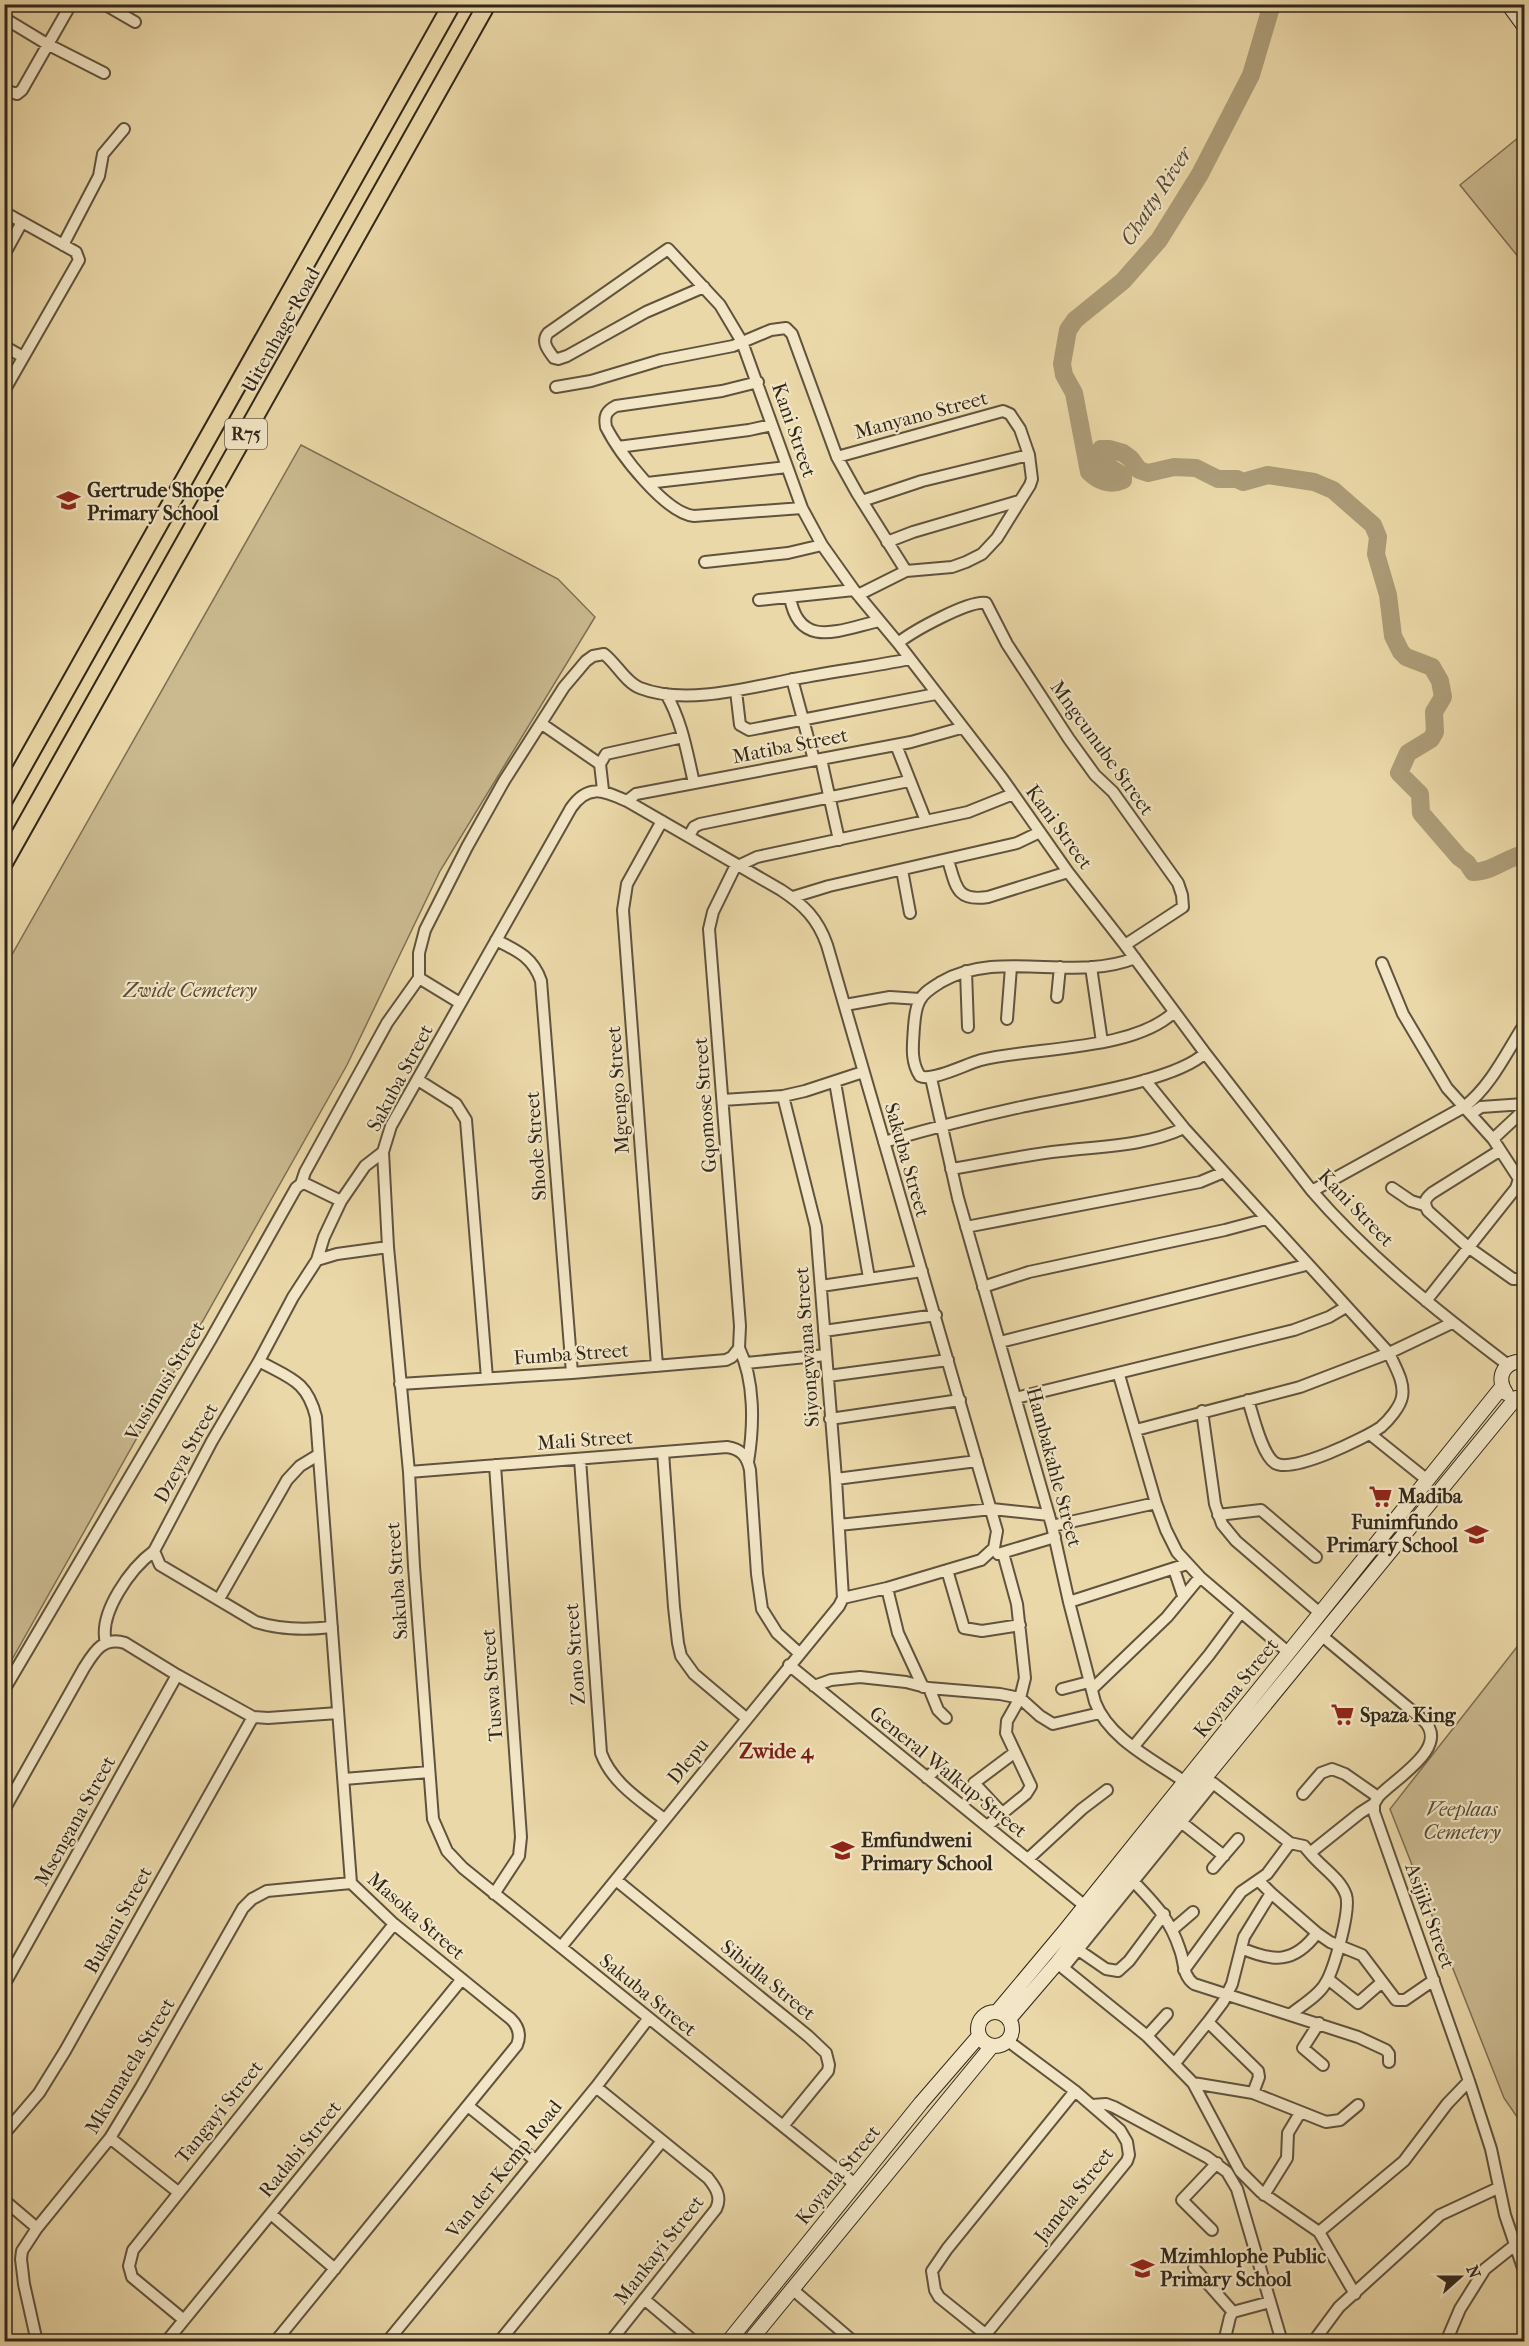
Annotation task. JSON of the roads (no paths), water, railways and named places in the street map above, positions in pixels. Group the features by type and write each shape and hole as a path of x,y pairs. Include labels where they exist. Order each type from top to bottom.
{"main road":[{"name":"Uitenhage Road","path":"4,800 452,4"},
{"name":"Uitenhage Road","path":"4,863 487,4"},
{"path":"1508,4 1524,26"},
{"path":"1520,1398 1505,1392 1501,1375 1508,1365 1519,1361 1524,1362"},
{"name":"Koyana Street","path":"728,2342 979,2036 981,2019 991,2012 997,2012 1085,1906 1502,1387"},
{"name":"Koyana Street","path":"1009,2019 1060,1965 1131,1868 1321,1635 1520,1398"},
{"path":"979,2036 992,2046 1008,2041 1012,2030 1009,2019 997,2012"},
{"name":"Koyana Street","path":"748,2342 992,2046"}],"street":[{"path":"4,90 17,93 22,90 71,4"},
{"path":"104,4 135,22"},
{"path":"4,18 47,44 104,73"},
{"path":"63,245 99,176 103,154 124,129"},
{"path":"4,212 78,255 79,264 4,391"},
{"path":"4,255 22,222"},
{"name":"Kani Street","path":"704,287 646,312 567,356 558,359 554,357 545,344 544,339 548,333 668,249 704,287 720,305 742,342 802,508 822,545 856,592 898,643 1013,794 1068,872 1311,1191 1340,1223 1426,1301 1508,1365"},
{"path":"556,387 591,381 661,360 742,342 778,329 789,330 837,457 906,571"},
{"path":"4,346 23,357"},
{"path":"758,381 722,391 616,406 607,412 604,419 606,427 618,447 647,483 674,507 687,515 802,508"},
{"name":"Manyano Street","path":"837,457 1003,411 1010,414 1017,424 1029,455 1032,479 1030,485 997,538 982,554 952,567 906,571 856,592"},
{"path":"618,447 772,425"},
{"path":"862,501 922,481 1029,455"},
{"path":"647,483 787,467"},
{"path":"887,542 913,532 1019,501"},
{"path":"705,562 788,553 822,545"},
{"path":"759,600 856,592"},
{"path":"790,597 798,620 814,633 879,621"},
{"name":"Mngcunube Street","path":"898,643 910,633 975,603 986,603 1007,644 1069,739 1095,776 1113,792 1178,883 1183,907 1125,945"},
{"path":"460,1004 419,978 419,953 425,930 504,781 564,687 593,656 604,654 615,663 628,680 639,688 666,694 735,692 792,679 910,659"},
{"path":"792,679 803,721 831,798 839,840"},
{"path":"735,692 740,725 745,729 803,721 936,694"},
{"path":"666,694 675,708 694,783"},
{"path":"542,724 600,764"},
{"name":"Matiba Street","path":"627,801 636,794 896,745 961,728"},
{"path":"603,790 600,764 603,757 612,752 683,737"},
{"path":"896,745 926,821"},
{"path":"689,837 694,827 700,824 909,781"},
{"name":"Sakuba Street","path":"856,2185 648,2019 456,1861 442,1842 433,1819 409,1472 388,1247 383,1152 390,1126 578,798 587,793 603,790 627,801 793,897 814,916 822,930 845,1005 994,1514"},
{"path":"737,866 757,857 968,812 1013,794"},
{"name":"Mgengo Street","path":"657,1366 622,910 627,884 662,821"},
{"path":"793,897 837,884 1017,843 1040,832"},
{"path":"948,860 959,892 975,899 1068,872"},
{"name":"Gqomose Street","path":"737,866 713,912 710,929 740,1326 739,1348"},
{"path":"902,870 910,913"},
{"name":"Shode Street","path":"496,940 524,955 537,970 541,981 572,1373"},
{"path":"1135,958 1114,965 1091,967 1011,967 966,971 936,985 920,999 916,1008 912,1054 917,1071 920,1076 928,1078 993,1058 1102,1041 1152,1028 1174,1012"},
{"path":"1382,963 1403,1014 1447,1088 1493,1139 1517,1175 1519,1184 1426,1301"},
{"path":"1007,1019 1011,967"},
{"path":"1057,997 1060,967"},
{"path":"1091,967 1102,1041"},
{"path":"966,971 968,1027"},
{"name":"Vusimusi Street","path":"4,1690 211,1339 296,1188 301,1184 305,1172 387,1023 419,978"},
{"path":"845,1005 890,997 920,999"},
{"path":"1467,1110 1480,1094 1524,1025"},
{"path":"884,1142 941,1125 1145,1080 1187,1065 1204,1053"},
{"path":"723,1100 783,1096 863,1072"},
{"name":"Hambakahle Street","path":"928,1078 966,1227 1054,1531 1090,1686 1100,1713 1111,1728 1185,1782"},
{"path":"418,1080 456,1104 462,1110 466,1120 487,1378"},
{"path":"1145,1080 1184,1128 1306,1265 1389,1353 1403,1388 1401,1400 1383,1425 1370,1434 1307,1462 1284,1466 1276,1464 1265,1449 1248,1400"},
{"path":"835,1082 869,1278"},
{"name":"Siyongwana Street","path":"783,1096 816,1227 843,1598"},
{"path":"1311,1191 1467,1110 1524,1104"},
{"path":"1493,1139 1524,1110"},
{"path":"951,1169 1058,1151 1145,1141 1164,1137 1184,1128"},
{"path":"1424,1205 1432,1193 1499,1151"},
{"path":"301,1184 341,1201 365,1166 383,1152"},
{"path":"966,1227 1200,1182 1224,1172"},
{"path":"1392,1188 1411,1201 1424,1205 1468,1247 1513,1280 1524,1278"},
{"name":"Dzeya Street","path":"103,1644 103,1632 110,1611 140,1561 154,1551 212,1441 293,1297 317,1260 324,1237 341,1201"},
{"path":"983,1287 1029,1272 1266,1219"},
{"path":"317,1260 337,1254 388,1247"},
{"path":"1000,1342 1306,1265"},
{"path":"821,1286 922,1271"},
{"path":"1016,1398 1119,1375 1294,1330 1329,1317 1346,1307"},
{"path":"824,1331 936,1315"},
{"path":"1136,1430 1300,1387 1389,1353 1452,1323"},
{"path":"739,1348 746,1363 753,1432 749,1466 762,1609 777,1633 799,1653"},
{"name":"Fumba Street","path":"400,1384 726,1360 732,1357 739,1348"},
{"path":"746,1363 826,1355"},
{"path":"828,1376 948,1360"},
{"name":"Masoka Street","path":"259,1361 298,1383 307,1391 316,1417 351,1883 394,1924 511,2019 519,2033 517,2045 275,2342"},
{"path":"1119,1375 1156,1503 1171,1543 1200,1577 1289,1653"},
{"path":"830,1419 960,1400"},
{"path":"1202,1411 1218,1515 1227,1532 1321,1614"},
{"path":"1370,1434 1426,1479"},
{"name":"Mali Street","path":"409,1472 727,1447 742,1452 749,1466"},
{"path":"663,1452 674,1607 681,1656 693,1674 746,1718"},
{"path":"219,1599 287,1480 300,1466 318,1455"},
{"name":"Zono Street","path":"580,1459 601,1753 616,1780 664,1819"},
{"path":"836,1479 977,1461"},
{"name":"Tuswa Street","path":"495,1465 521,1838 519,1856 495,1894"},
{"path":"843,1598 887,1588 981,1560 1054,1531 1156,1503"},
{"path":"1218,1515 1261,1510 1316,1557"},
{"path":"981,1560 994,1548 996,1542 998,1531 994,1514"},
{"path":"839,1525 994,1514 1049,1515"},
{"path":"154,1551 160,1565 256,1622 274,1628 300,1630 332,1627"},
{"path":"987,1826 1030,1789 1008,1739 1006,1725 1020,1698 1025,1678 1016,1595 1003,1552"},
{"path":"1069,1602 1187,1564"},
{"path":"1174,1569 1183,1596"},
{"path":"947,1570 964,1628 982,1631 1020,1624"},
{"path":"1062,1689 1090,1686 1159,1626 1200,1577"},
{"path":"887,1588 898,1633 938,1710 946,1718"},
{"name":"Dlepu","path":"561,1947 839,1606 843,1598"},
{"path":"1134,1746 1209,1655 1241,1612"},
{"path":"1310,1853 1376,1800 1425,1754 1431,1742 1431,1730 1423,1720 1321,1635"},
{"path":"4,1810 84,1668 103,1644 118,1641 125,1643 253,1717 338,1713"},
{"name":"General Walkup Street","path":"789,1665 1085,1906"},
{"name":"Msengana Street","path":"4,1984 177,1675"},
{"path":"814,1686 831,1680 860,1677 906,1682 926,1687 986,1692 1020,1698 1053,1724 1100,1713"},
{"name":"Bukani Street","path":"4,2134 39,2093 59,2061 253,1717"},
{"path":"1002,1813 971,1779 1014,1753"},
{"path":"927,1778 939,1766"},
{"path":"1303,1794 1321,1773 1332,1769 1345,1774 1376,1800"},
{"path":"344,1779 429,1772"},
{"path":"1291,2014 1318,1992 1328,1979 1347,1910 1347,1897 1339,1883 1304,1846 1290,1843 1214,1783 1077,1949 1060,1965 1147,2036 1193,2083 1207,2106 1232,2160 1244,2176 1263,2194 1318,2232 1355,2294"},
{"path":"1028,1859 1082,1809 1107,1790"},
{"name":"Asijiki Street","path":"1376,1800 1378,1825 1434,1980 1491,2149 1498,2188 1524,2271"},
{"path":"1181,1822 1224,1856"},
{"path":"1214,1868 1238,1839"},
{"path":"1184,1970 1241,1892 1259,1881 1275,1865 1290,1843"},
{"name":"Sibidla Street","path":"616,1880 826,2053 829,2065 825,2077 783,2126"},
{"path":"1133,1881 1164,1914 1182,1954 1187,1978 1194,1984 1319,2023 1382,2047 1389,2054 1389,2062"},
{"path":"1259,1881 1317,1933 1338,1946 1354,1950 1362,1955 1392,1996 1401,2000 1434,1980"},
{"name":"Mkumatela Street","path":"37,2342 21,2259 26,2244 110,2138 243,1908 252,1899 267,1891 351,1883"},
{"path":"1175,2063 1226,1995 1249,1927 1271,1893"},
{"path":"1172,1930 1194,1912"},
{"path":"1077,1949 1106,1969 1118,1971 1129,1961 1164,1914"},
{"name":"Tangayi Street","path":"184,2320 136,2282 129,2266 133,2250 394,1924"},
{"path":"1241,1948 1266,1958 1281,1958 1302,1950 1317,1933"},
{"name":"Radabi Street","path":"166,2342 462,1979"},
{"path":"1328,1979 1358,2003 1382,1982"},
{"path":"1147,2036 1167,2014"},
{"name":"Van der Kemp Road","path":"387,2342 648,2019"},
{"path":"1208,2022 1258,2071 1259,2077 1252,2093"},
{"path":"1319,2023 1303,2046 1323,2065"},
{"name":"Jamela Street","path":"991,2338 1127,2161 1129,2149 1124,2135 1092,2105 1008,2041"},
{"path":"1318,2232 1404,2161 1447,2104 1469,2082"},
{"path":"1193,2083 1252,2093 1318,2121 1332,2122 1345,2117 1358,2105"},
{"name":"Mankayi Street","path":"596,2086 708,2178 718,2191 719,2201 716,2209 610,2342"},
{"path":"991,2338 939,2297 935,2290 932,2271 947,2249 1075,2091"},
{"path":"1092,2105 1106,2104 1114,2107 1217,2163 1231,2178 1242,2203 1282,2342"},
{"path":"468,2106 535,2160"},
{"path":"1242,2203 1263,2194 1287,2158 1288,2133 1300,2112"},
{"path":"110,2138 178,2192"},
{"path":"499,2342 662,2141"},
{"path":"1212,2230 1182,2200 1217,2163"},
{"path":"1314,2342 1335,2312 1444,2213 1498,2188"},
{"path":"4,2200 37,2228"},
{"path":"271,2214 335,2269"},
{"path":"1446,2342 1460,2309 1485,2270 1515,2245"},
{"path":"1194,2268 1233,2312"},
{"path":"792,2289 854,2342"},
{"path":"644,2300 695,2342"},
{"path":"1224,2342 1233,2312 1270,2302"}],"waterway":[{"name":"Chatty River","path":"1272,4 1251,75 1200,174 1159,240 1123,281 1075,320 1068,330 1062,364 1064,375 1074,393 1089,472 1104,482 1113,483 1123,480 1123,476 1106,464 1099,453 1101,449 1109,449 1123,453 1139,470 1148,473 1174,467 1196,468 1218,479 1237,479 1243,482 1268,475 1314,482 1333,490 1373,525 1378,537 1376,554 1388,595 1393,636 1406,657 1432,667 1440,681 1443,697 1434,712 1435,732 1431,739 1408,753 1399,773 1420,794 1421,813 1473,872 1486,870 1524,854"}],"place":[{"name":"Gertrude Shope Primary School","path":"69,501"},
{"name":"Madiba","path":"1380,1496"},
{"name":"Funimfundo Primary School","path":"1476,1534"},
{"name":"Spaza King","path":"1342,1715"},
{"name":"Emfundweni Primary School","path":"843,1851"},
{"name":"Mzimhlophe Public Primary School","path":"1142,2268"}],"district":[{"name":"Zwide 4","path":"776,1751"}],"park label":[{"name":"Zwide Cemetery","path":"190,990"},
{"name":"Veeplaas Cemetery","path":"1462,1820"}]}
